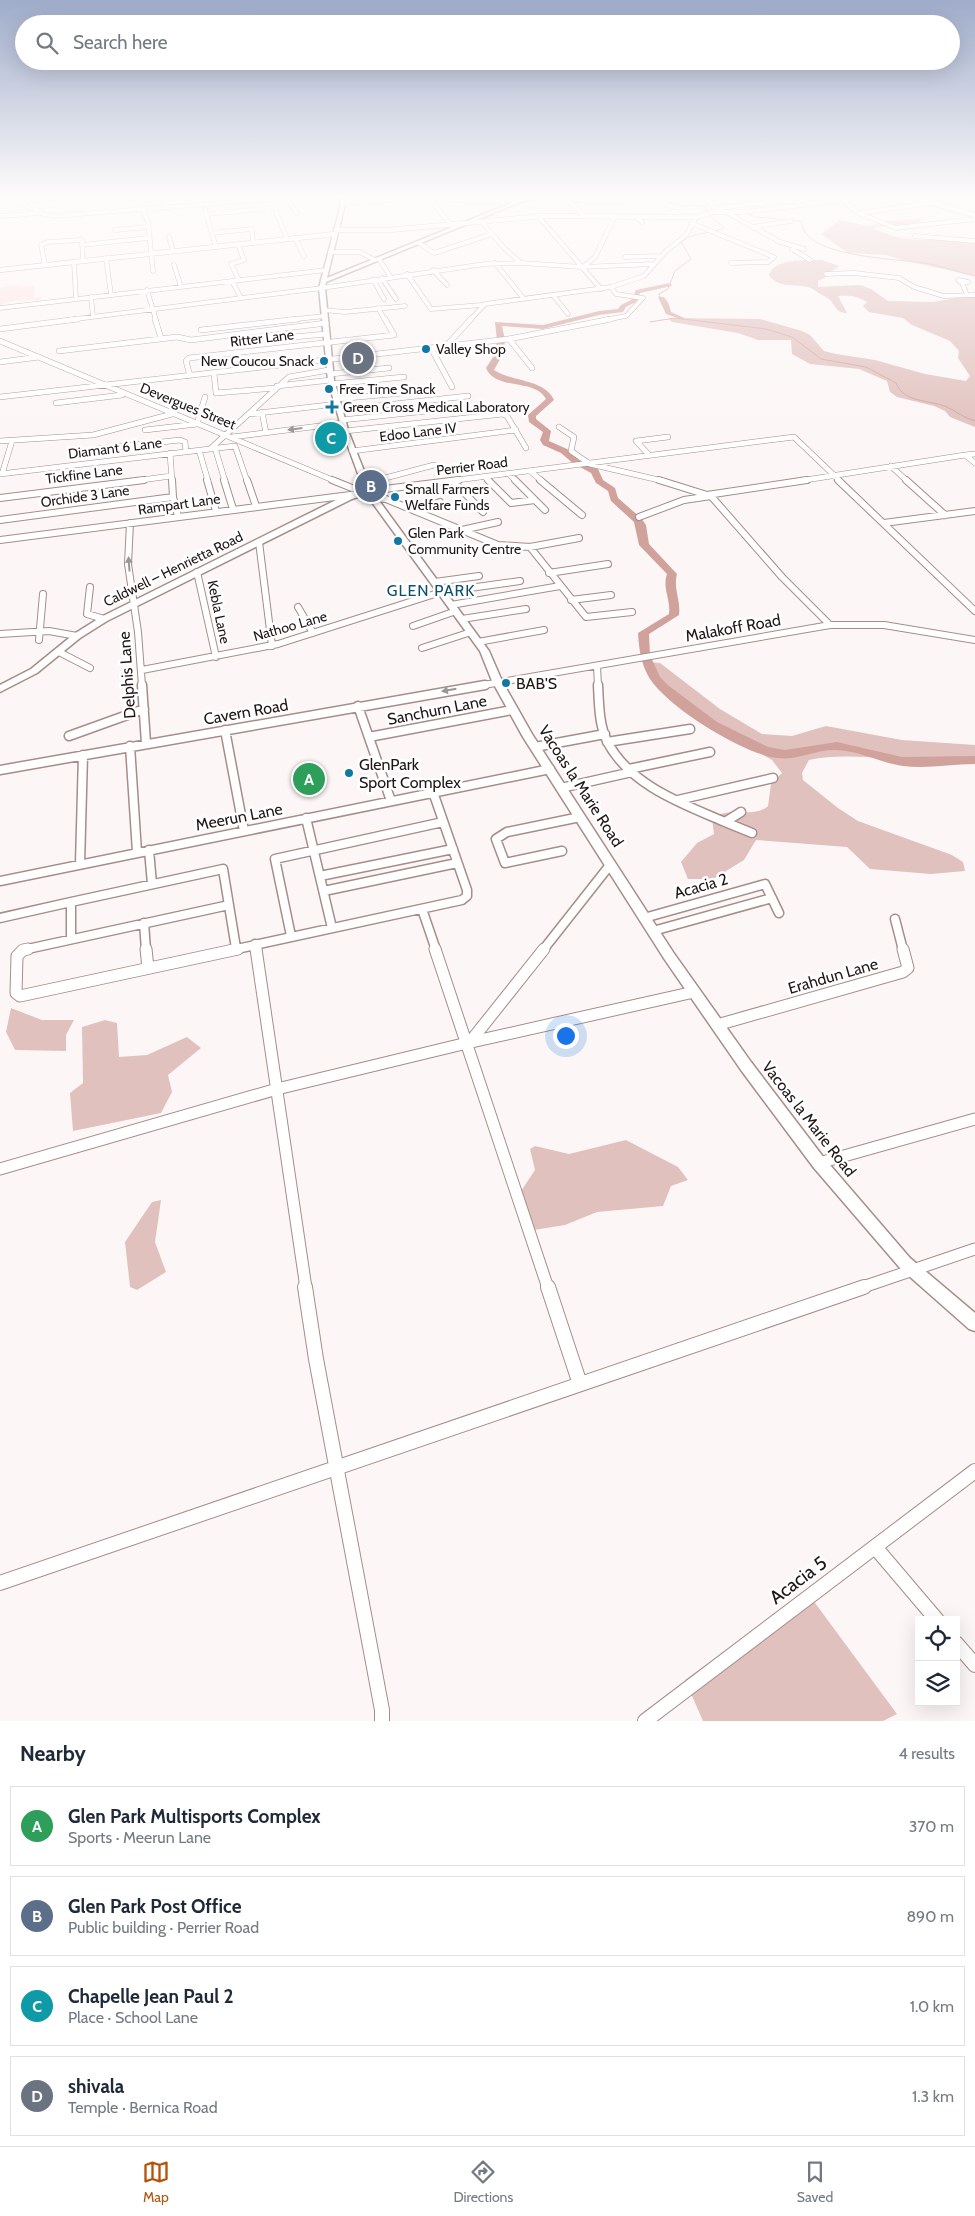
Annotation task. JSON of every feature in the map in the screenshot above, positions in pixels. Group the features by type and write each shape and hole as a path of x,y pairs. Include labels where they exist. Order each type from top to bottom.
{"main road":[{"name":"Vacoas la Marie Road","path":"325,274 322,288 330,377 352,451 367,491 478,642 512,710 535,748 644,918 717,1025 819,1163 913,1270 975,1323"},
{"path":"324,281 341,274"},
{"name":"Caldwell – Henrietta Road","path":"0,689 34,671 77,636 104,619 197,572 367,491"}],"street":[{"path":"75,274 76,299"},
{"path":"108,274 111,294"},
{"path":"177,274 181,286"},
{"path":"236,274 239,280"},
{"path":"0,308 288,274"},
{"path":"0,329 322,288 404,274"},
{"path":"407,274 431,309 482,305 611,288 646,274"},
{"path":"437,274 448,285"},
{"path":"504,274 524,299"},
{"path":"589,274 601,288"},
{"path":"866,274 899,278 914,287 944,296 975,295"},
{"path":"382,278 396,299"},
{"path":"373,279 384,299"},
{"path":"232,281 241,298"},
{"path":"962,283 967,295"},
{"path":"0,397 509,339 626,316 634,305 643,298 616,294 611,288"},
{"path":"147,290 161,338"},
{"path":"552,295 568,314"},
{"path":"91,297 93,317"},
{"path":"446,346 482,305"},
{"path":"59,351 180,336 192,340 345,312 404,306"},
{"path":"328,342 394,335 378,308"},
{"path":"201,330 325,317"},
{"path":"288,334 293,337 326,334"},
{"path":"509,339 532,368"},
{"name":"Devergues Street","path":"0,341 352,488 367,491 498,545 530,547 578,538"},
{"name":"Ritter Lane","path":"190,376 186,361 189,358 328,342"},
{"path":"431,348 452,387"},
{"path":"0,362 39,358"},
{"path":"214,373 216,393 276,387 389,368"},
{"path":"233,509 212,448 276,387 289,377 299,374 330,377 404,377"},
{"path":"338,404 413,392"},
{"path":"56,403 125,394"},
{"path":"249,414 338,404 468,396"},
{"path":"145,430 197,424 205,397"},
{"path":"344,425 464,407"},
{"path":"262,412 266,433"},
{"path":"0,440 12,441 93,435 172,414"},
{"path":"344,425 505,414 526,448"},
{"path":"232,437 421,417"},
{"path":"559,427 574,437 570,448 571,451 590,464 654,478 707,495 717,501 782,577 830,625"},
{"name":"Edoo Lane IV","path":"352,451 516,430"},
{"path":"93,435 97,437 96,462"},
{"path":"649,455 636,441 668,437"},
{"name":"Perrier Road","path":"367,491 794,437 835,476"},
{"path":"97,449 180,440 185,442 186,452"},
{"path":"1,474 3,463 12,441"},
{"name":"Diamant 6 Lane","path":"1,474 247,444"},
{"path":"235,446 256,506"},
{"path":"199,450 216,511"},
{"path":"170,454 173,497 178,516"},
{"path":"639,517 675,502 707,495 975,454"},
{"path":"965,455 975,463"},
{"path":"367,491 434,464"},
{"path":"891,466 945,515"},
{"path":"530,471 582,515"},
{"path":"509,474 545,510"},
{"name":"Tickfine Lane","path":"0,498 171,476"},
{"path":"835,476 975,611"},
{"path":"485,477 511,503 535,500"},
{"path":"453,481 482,512"},
{"name":"Rampart Lane","path":"0,540 367,491"},
{"name":"Orchide 3 Lane","path":"0,520 173,497"},
{"path":"416,511 440,502"},
{"path":"884,523 975,511"},
{"path":"462,530 498,522"},
{"name":"Delphis Lane","path":"130,523 128,564 135,604 142,670 146,743"},
{"path":"259,542 272,646"},
{"path":"530,547 582,615 589,618 632,612"},
{"path":"549,573 608,564"},
{"name":"Kebla Lane","path":"197,572 216,657"},
{"path":"434,582 479,576"},
{"name":"Nathoo Lane","path":"142,670 272,646 441,592 520,581"},
{"path":"413,626 456,612 560,586"},
{"path":"90,587 87,614 104,619"},
{"path":"40,640 43,594"},
{"path":"570,600 612,594"},
{"path":"298,607 313,633"},
{"path":"456,612 526,609"},
{"name":"Malakoff Road","path":"497,682 850,622 875,624 975,640"},
{"path":"478,642 544,630"},
{"path":"0,634 40,631 77,636"},
{"path":"422,648 471,632"},
{"path":"59,652 90,668"},
{"path":"597,666 606,738 631,771 678,800 752,833"},
{"name":"Cavern Road","path":"0,770 497,682"},
{"path":"358,706 391,801"},
{"path":"69,736 144,709"},
{"name":"Sanchurn Lane","path":"368,737 512,710"},
{"path":"535,748 690,729"},
{"path":"225,730 244,831"},
{"path":"130,746 136,852"},
{"path":"561,788 710,752"},
{"path":"80,864 83,755"},
{"name":"Meerun Lane","path":"0,881 550,769"},
{"path":"678,800 773,778"},
{"path":"229,905 19,952 16,993 20,996 462,900 467,896 467,890 433,792"},
{"path":"725,822 741,812"},
{"path":"562,852 505,863 496,839 506,832 580,817"},
{"path":"306,818 332,928"},
{"path":"291,936 275,859 443,822"},
{"path":"320,876 452,849"},
{"path":"150,850 152,884"},
{"path":"324,891 457,864"},
{"path":"469,1042 610,865"},
{"path":"0,918 222,869 225,871 236,948"},
{"name":"Acacia 2","path":"644,918 765,884 772,898"},
{"path":"653,931 772,898 779,913"},
{"path":"71,902 71,939"},
{"path":"422,909 469,1042 512,1186 580,1384"},
{"name":"Erahdun Lane","path":"717,1025 903,972 908,968 907,960 895,919"},
{"path":"144,923 148,968"},
{"path":"255,944 315,1350 335,1468 382,1710 382,1721"},
{"path":"0,1169 277,1089 469,1042 694,992"},
{"path":"819,1163 975,1119"},
{"path":"0,1583 975,1249"},
{"name":"Acacia 5","path":"646,1721 975,1471"},
{"path":"875,1547 934,1616"},
{"path":"960,1648 975,1665"}],"shaded area":[{"path":"824,274 826,277 818,281 818,287 860,285 871,289 888,301 933,302 971,295 975,297 975,427 950,417 945,411 934,406 897,397 890,392 887,381 859,369 810,364 792,354 791,340 758,340 738,333 672,322 668,318 760,319 810,335 824,351 875,360 925,374 966,381 970,376 958,358 959,351 950,341 912,325 903,318 869,312 863,306 867,302 857,297 838,296 847,313 843,313 829,299 813,289 778,283 769,275"},
{"path":"18,285 21,287 35,286 34,298 41,297 41,300 15,301 0,305 0,288"},
{"path":"650,662 660,663 720,709 762,734 792,736 826,726 902,740 975,745 975,761 962,759 925,761 837,757 809,760 802,773 803,780 838,808 858,821 952,855 963,862 965,871 931,874 870,869 847,847 756,840 744,860 713,879 688,879 681,862 697,843 714,834 712,818 726,813 762,810 768,806 771,784 782,773 772,760 698,719 650,674 647,667"},
{"path":"11,1008 42,1020 74,1020 66,1035 66,1051 15,1050 6,1032"},
{"path":"105,1020 117,1023 119,1057 147,1055 187,1037 201,1048 168,1075 172,1092 161,1113 73,1131 70,1093 83,1083 82,1027"},
{"path":"626,1140 678,1167 688,1180 671,1186 663,1206 597,1212 565,1225 534,1230 519,1194 535,1170 530,1149 535,1146 569,1154"},
{"path":"161,1200 155,1242 166,1272 137,1290 130,1287 125,1242 152,1202"},
{"path":"807,1592 897,1714 883,1721 703,1721 685,1680"}],"waterway":[{"path":"660,298 659,294 668,289 674,274"},
{"path":"969,274 975,276"},
{"path":"636,294 638,291 647,291 670,285"},
{"path":"500,339 498,324 543,327 599,313 621,311 623,306 634,301 635,297"},
{"path":"660,298 665,302 668,313 682,319"},
{"path":"650,322 675,318 766,329 792,337 821,359 866,367 896,383 911,398 947,407 975,421"},
{"path":"501,340 499,354 490,368 491,371 505,379 535,387 548,395 550,400 532,415 532,420 547,431 544,440 546,443 564,451 578,463"},
{"path":"584,467 595,471 599,481 612,490 614,499 638,520 641,525 644,545 672,574 669,584 675,607 674,615 643,633 645,654"},
{"path":"646,658 656,679 678,700 712,724 764,751 785,754 837,746 902,761 975,760"}],"place":[{"name":"Valley Shop","path":"426,349"},
{"name":"shivala","path":"358,358"},
{"name":"New Coucou Snack","path":"324,361"},
{"name":"Free Time Snack","path":"329,389"},
{"name":"Green Cross Medical Laboratory","path":"332,407"},
{"name":"Chapelle Jean Paul 2","path":"331,438"},
{"name":"Glen Park Post Office","path":"371,486"},
{"name":"Small Farmers Welfare Funds","path":"395,497"},
{"name":"Glen Park Community Centre","path":"398,541"},
{"name":"BAB'S","path":"506,683"},
{"name":"GlenPark Sport Complex","path":"349,773"},
{"name":"Glen Park Multisports Complex","path":"309,779"}],"district":[{"name":"GLEN PARK","path":"431,590"}]}
